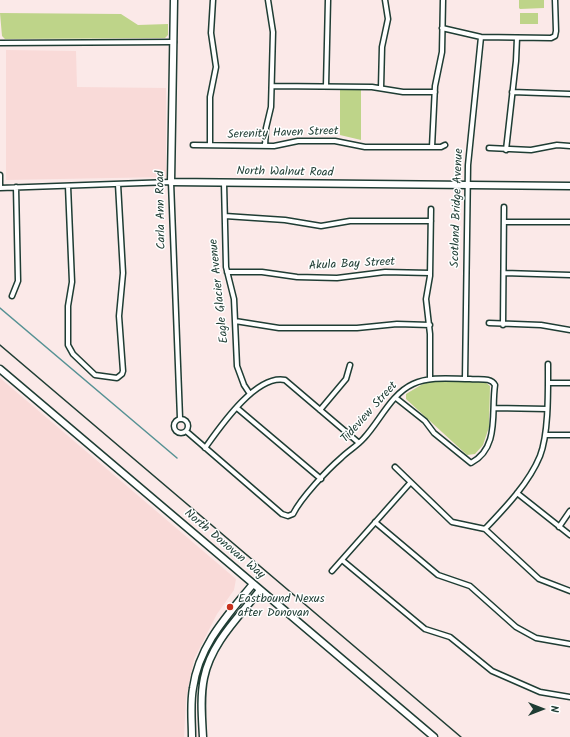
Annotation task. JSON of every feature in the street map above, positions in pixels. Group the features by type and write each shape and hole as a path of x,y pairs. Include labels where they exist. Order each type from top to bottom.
{"street":[{"name":"Carla Ann Road","path":"174,0 171,182 180,418"},
{"path":"210,146 210,97 216,67 211,33 213,0"},
{"path":"266,146 266,128 271,108 273,32 268,0"},
{"path":"326,86 328,0"},
{"path":"381,88 382,47 388,19 385,0"},
{"path":"432,147 435,92 441,61 443,0"},
{"path":"442,28 481,37 547,38 555,36 554,0"},
{"name":"Scotland Bridge Avenue","path":"465,379 469,152 481,37"},
{"path":"506,150 517,38"},
{"path":"0,43 174,42"},
{"path":"272,86 381,88 403,92 435,92"},
{"path":"512,92 570,94"},
{"name":"Serenity Haven Street","path":"193,145 281,146 298,141 335,141 365,147 432,147 445,145"},
{"path":"489,148 531,150 557,145 570,146"},
{"path":"0,175 0,188"},
{"name":"North Walnut Road","path":"0,188 171,182 570,186"},
{"name":"Eagle Glacier Avenue","path":"224,183 224,234 227,272 234,299 237,366 244,385 250,394"},
{"path":"68,186 72,282 68,306 68,345 73,354 95,374 117,378 123,371 119,316 123,273 118,184"},
{"path":"12,296 18,281 16,187"},
{"path":"503,325 504,207"},
{"path":"430,379 430,325 426,299 430,273 431,209"},
{"path":"225,216 285,220 321,226 350,221 431,221"},
{"path":"504,222 570,222"},
{"name":"Akula Bay Street","path":"227,272 262,272 297,277 337,278 384,272 430,273"},
{"path":"504,273 570,275"},
{"path":"235,321 279,328 357,328 397,324 430,325"},
{"path":"489,324 541,325 570,330"},
{"path":"485,529 517,493 535,467 541,454 547,408 548,364"},
{"path":"320,410 346,379 350,365"},
{"name":"North Donovan Way","path":"0,369 434,737"},
{"path":"186,431 205,448 250,394 265,384 282,379 359,443"},
{"name":"Tideview Street","path":"205,448 282,514 288,516 294,514 321,479 342,456 359,443 403,390 411,385 430,379 491,380 495,385 494,408"},
{"path":"548,383 570,383"},
{"path":"396,398 425,421 434,433 471,463 478,459 488,446 493,427 494,408 547,408"},
{"path":"237,408 321,479"},
{"name":"Carla Ann Road","path":"180,418 187,422 188,427 186,431 179,432 175,430 174,423 180,418"},
{"path":"544,435 570,435"},
{"path":"395,467 452,522 485,529 539,579 570,591"},
{"path":"332,571 410,483"},
{"path":"517,493 570,535"},
{"path":"559,527 570,511"},
{"path":"375,522 438,575 470,586 516,626 536,638 570,644"},
{"path":"342,560 425,629 450,637 492,671 540,692 570,697"},
{"path":"192,737 193,689 200,660 205,648 219,625 253,584"},
{"path":"203,737 203,685 208,666 219,642 260,590"}],"shaded area":[{"path":"6,50 76,51 77,87 166,88 166,177 6,180"},
{"path":"0,378 236,579 234,590 217,614 194,659 186,699 184,737 0,737"}],"green space":[{"path":"519,0 544,0 544,8 520,9"},
{"path":"0,13 121,14 138,25 168,24 168,35 165,38 5,39 2,36"},
{"path":"520,13 538,13 538,24 520,24"},
{"path":"340,89 361,90 361,140 340,135"},
{"path":"429,382 485,382 490,386 489,427 483,445 475,454 467,455 406,399 406,394"}],"waterway":[{"path":"0,308 177,458"}],"railway":[{"path":"0,345 461,737"}],"place":[{"name":"Eastbound Nexus after Donovan","path":"230,607"}]}
